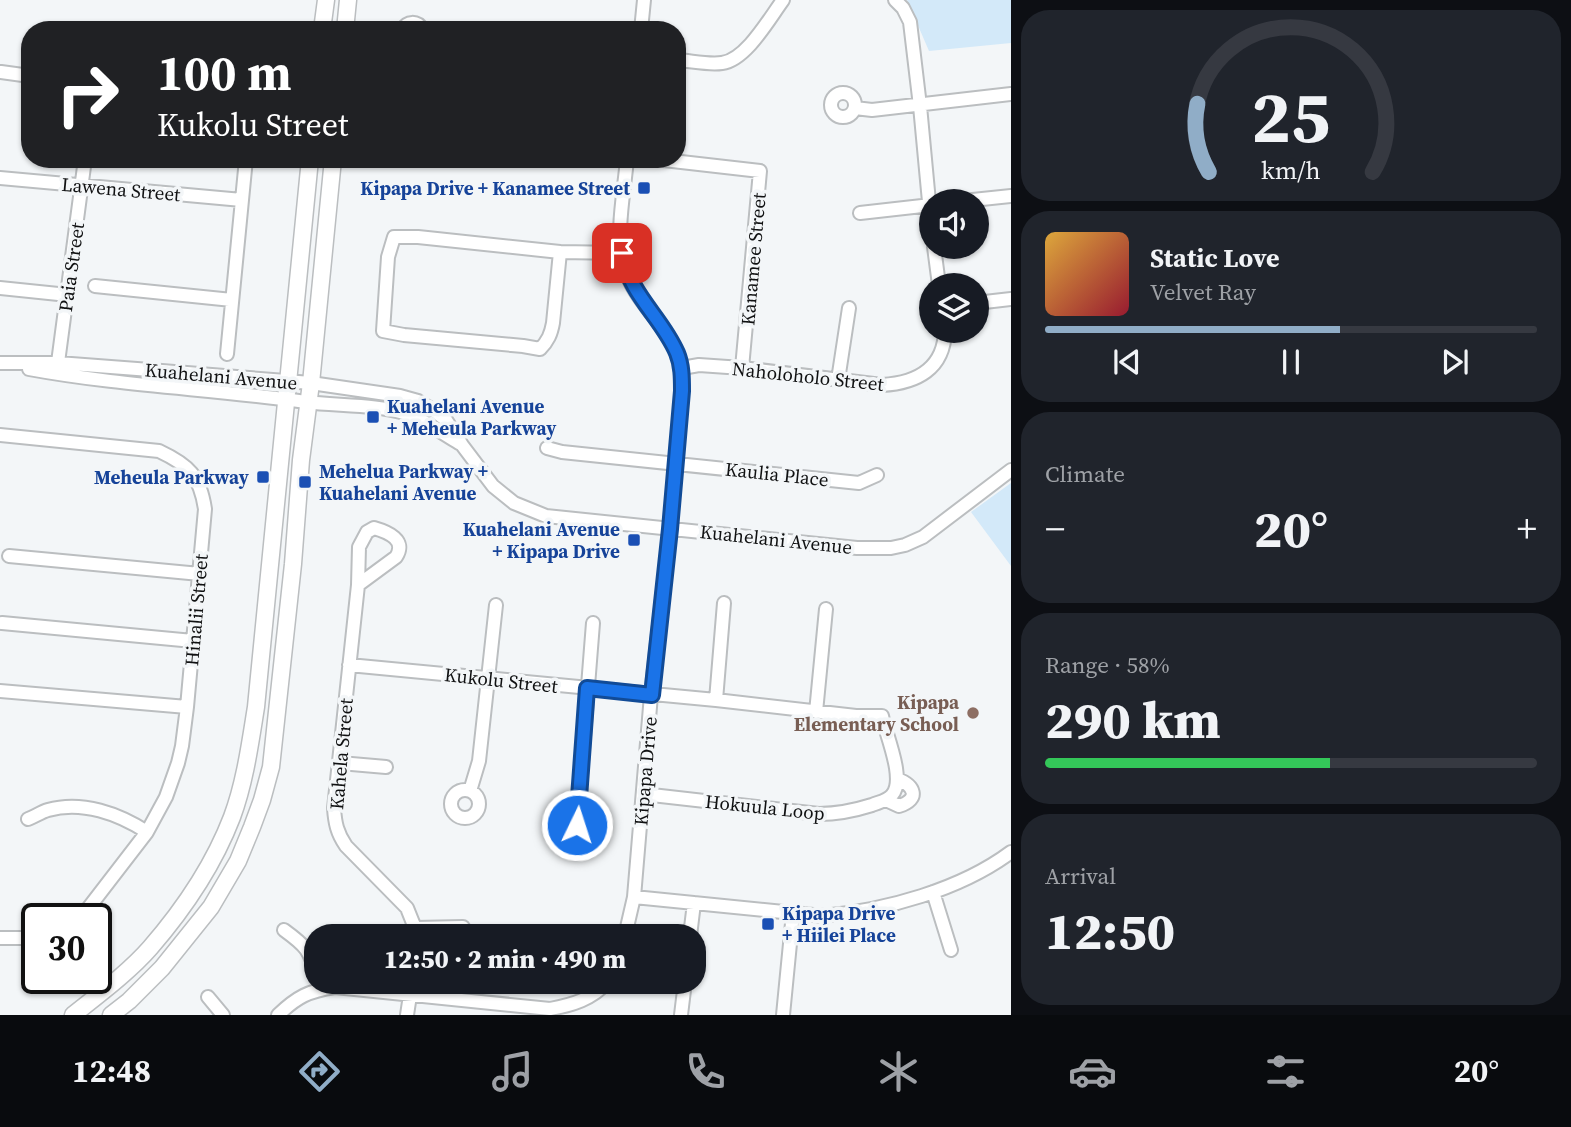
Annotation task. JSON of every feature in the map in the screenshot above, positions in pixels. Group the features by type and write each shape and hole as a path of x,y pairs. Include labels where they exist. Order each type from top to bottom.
{"main road":[{"path":"323,21 326,0"},
{"path":"346,21 348,0"},
{"path":"73,1015 149,950 186,902 215,853 232,817 250,749 256,707 309,168"},
{"path":"111,1015 162,968 211,907 238,861 262,800 271,767 332,168"}],"street":[{"path":"642,21 644,0"},
{"path":"686,61 713,64 736,59 746,50 783,0"},
{"path":"895,0 903,8 909,22 928,189"},
{"path":"1,72 21,75"},
{"path":"855,108 872,110 920,106 1011,94"},
{"name":"Kanamee Street","path":"686,163 760,171 742,368"},
{"name":"Paia Street","path":"57,369 84,168"},
{"path":"227,355 245,168"},
{"name":"Kipapa Drive","path":"626,168 621,234 625,269 635,290 678,354 682,391 634,897 628,924"},
{"name":"Lawena Street","path":"0,178 242,200"},
{"path":"989,198 1011,196"},
{"path":"860,213 919,206"},
{"path":"560,251 551,332 540,349 383,331 388,257 394,237 560,251 622,253"},
{"path":"95,286 232,300"},
{"path":"0,288 68,295"},
{"path":"989,302 1011,299"},
{"path":"838,380 849,308"},
{"name":"Naholoholo Street","path":"681,368 699,365 742,368 882,385 898,384 919,377 935,363 942,353 944,343"},
{"name":"Kuahelani Avenue","path":"0,364 311,383 377,391 418,401 446,420 493,486 514,503 546,516 857,548 891,548 923,537 1011,470"},
{"name":"Kuahelani Avenue","path":"57,369 129,384 375,408 419,419 462,445"},
{"name":"Hinalii Street","path":"0,435 159,451 178,460 190,471 203,496 205,509 200,574 182,746 166,797 147,832 92,903"},
{"name":"Kaulia Place","path":"547,448 562,452 859,483 877,475"},
{"name":"Kahela Street","path":"358,585 396,557 400,550 400,544 396,540 374,528 367,532 359,547 358,585 334,808 335,825 346,846 407,908 412,924"},
{"path":"9,556 200,574"},
{"path":"716,700 724,603"},
{"path":"470,791 479,761 496,605"},
{"path":"816,712 826,609"},
{"path":"2,623 193,641"},
{"path":"577,825 593,623"},
{"name":"Kukolu Street","path":"349,665 652,695"},
{"path":"0,691 187,707"},
{"name":"Hokuula Loop","path":"643,794 819,814 848,813 886,800 897,788 897,770 883,716 856,716 652,695"},
{"path":"340,763 386,767"},
{"path":"28,820 48,810 96,809 133,823 147,832"},
{"path":"634,897 822,916 837,915 896,903 951,887 1011,852"},
{"path":"933,892 951,950"},
{"path":"691,924 694,903"},
{"path":"783,1015 793,913"},
{"path":"284,930 304,946"},
{"path":"0,938 21,938"},
{"path":"278,1015 304,993"},
{"path":"402,994 500,1009 550,1009 581,1001 592,994"},
{"path":"681,1015 684,994"},
{"path":"407,1015 411,995"},
{"path":"208,997 223,1015"}],"shaded area":[{"path":"907,0 1011,0 1011,43 929,51"},
{"path":"1011,483 1011,566 971,512"}],"place":[{"name":"Kipapa Drive + Kanamee Street","path":"644,188"},
{"name":"Kuahelani Avenue + Meheula Parkway","path":"373,417"},
{"name":"Meheula Parkway","path":"263,477"},
{"name":"Mehelua Parkway + Kuahelani Avenue","path":"305,482"},
{"name":"Kuahelani Avenue + Kipapa Drive","path":"634,540"},
{"name":"Kipapa Elementary School","path":"973,713"},
{"name":"Kipapa Drive + Hiilei Place","path":"768,924"}],"route":[{"path":"577,825 587,688 652,695 682,391 678,354 635,290 625,269 622,253"}]}
